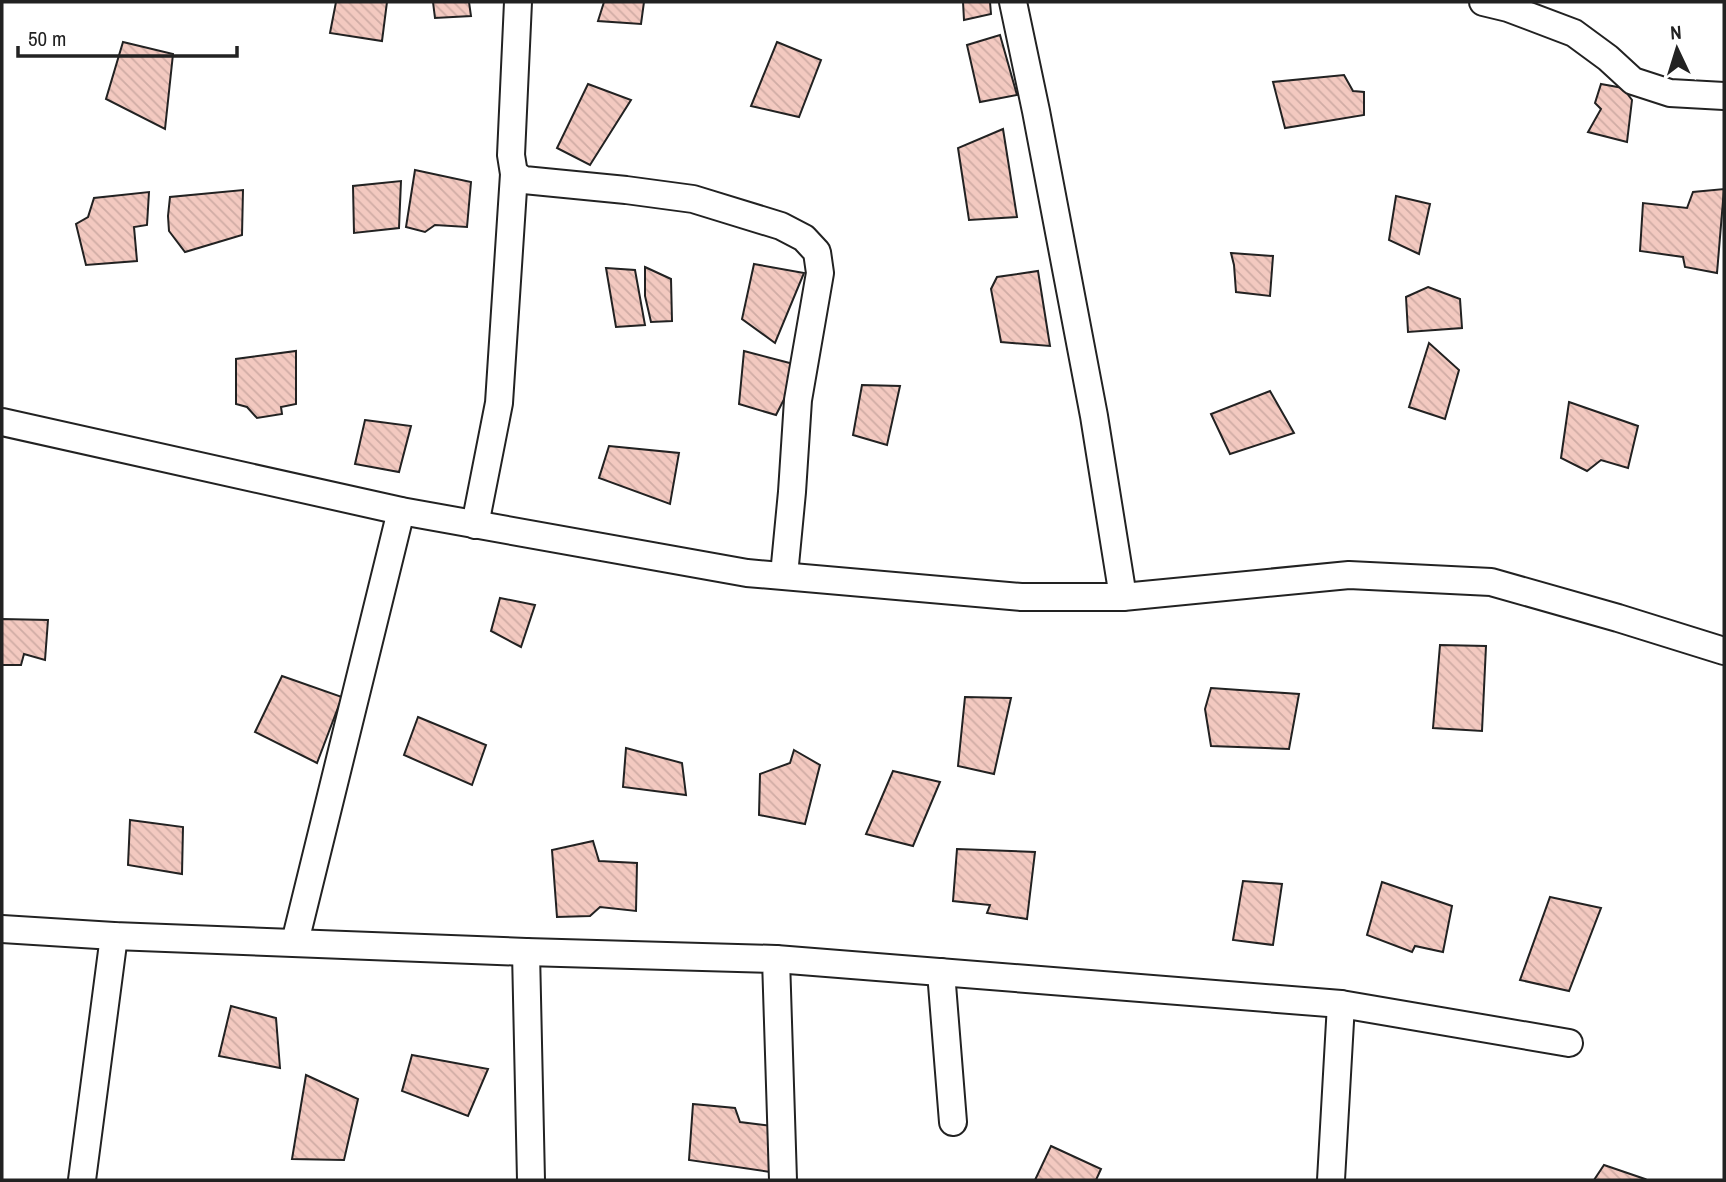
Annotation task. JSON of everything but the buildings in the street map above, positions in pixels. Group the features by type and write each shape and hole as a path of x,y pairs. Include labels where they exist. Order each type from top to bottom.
{"street":[{"path":"475,525 499,403 514,174 511,155 518,2"},
{"path":"1013,2 1092,403 1123,597"},
{"path":"1483,2 1508,8 1574,33 1633,81 1670,93 1724,96"},
{"path":"514,174 524,180 693,199 781,226 804,238 817,252 820,273 798,400 784,575"},
{"path":"2,422 401,511 747,573 1021,597 1123,597 1349,575 1491,582 1724,651"},
{"path":"295,942 401,511"},
{"path":"2,929 526,952 776,959 1341,1004 1569,1042"},
{"path":"82,1180 114,936"},
{"path":"526,952 531,1180"},
{"path":"776,959 783,1180"},
{"path":"941,972 953,1122"},
{"path":"1331,1180 1341,1004"}]}
